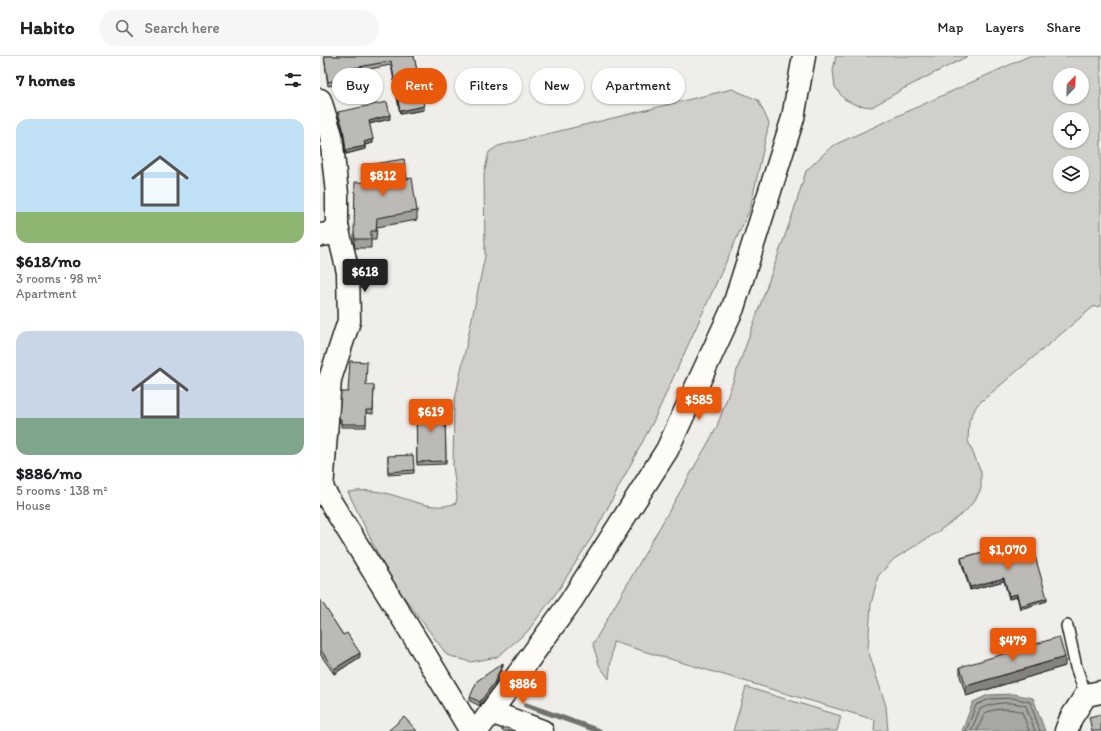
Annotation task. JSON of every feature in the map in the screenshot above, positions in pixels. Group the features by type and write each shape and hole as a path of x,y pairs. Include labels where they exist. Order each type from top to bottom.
{"street":[{"path":"477,731 571,601 667,450 733,308 793,118 804,56"},
{"path":"320,100 331,135 337,194 329,230 348,272 349,321 330,379 321,487 471,731"},
{"path":"1066,731 1071,718 1093,693"},
{"path":"491,712 542,731"}],"lane":[{"path":"1067,626 1076,667 1093,693"}],"shaded area":[{"path":"836,56 968,56 903,89 872,107 856,105 844,99 835,87 833,70"},
{"path":"1029,56 1101,56 1101,306 1093,307 977,405 969,421 968,441 981,472 981,489 975,500 965,512 936,533 894,559 878,576 871,604 868,650 886,706 888,731 874,731 875,720 613,642 609,679 599,665 593,644 716,429 793,213 806,171 832,146"},
{"path":"732,89 758,100 769,123 750,209 653,422 595,532 559,589 527,632 497,657 471,662 447,655 389,577 348,492 373,491 394,495 425,505 446,506 456,503 457,497 453,466 454,404 485,256 484,174 489,152 498,146 670,104 685,104 685,100"},
{"path":"746,687 841,716 837,731 733,731"}],"water":[{"path":"1014,694 1033,698 1045,731 962,731 973,702 988,695"}],"building":[{"path":"324,56 414,56 416,68 392,68 391,61 353,68 332,68 332,81 328,82"},
{"path":"387,102 390,115 369,121 373,139 364,142 365,146 346,150 343,128 338,112"},
{"path":"399,104 424,104 424,106 400,111"},
{"path":"404,159 407,179 412,178 417,211 377,218 376,231 371,231 371,239 355,239 355,182 373,183 373,164"},
{"path":"350,361 367,362 366,385 374,385 373,410 366,410 366,424 341,424 341,419 339,419 341,392 348,392"},
{"path":"434,402 434,409 445,409 446,461 417,462 416,403"},
{"path":"413,455 414,470 388,472 388,456"},
{"path":"1030,539 1047,598 1020,606 1017,594 1009,596 1004,578 970,587 961,558"},
{"path":"320,599 343,635 347,633 360,653 334,669 320,649"},
{"path":"1059,637 1065,657 966,686 960,667"},
{"path":"503,663 494,683 480,702 470,697 477,681"},
{"path":"1101,714 1101,731 1092,731 1089,717"},
{"path":"404,717 417,731 388,731"},
{"path":"502,728 507,728 515,731 502,731"}],"waterway":[{"path":"526,705 599,731"}]}
